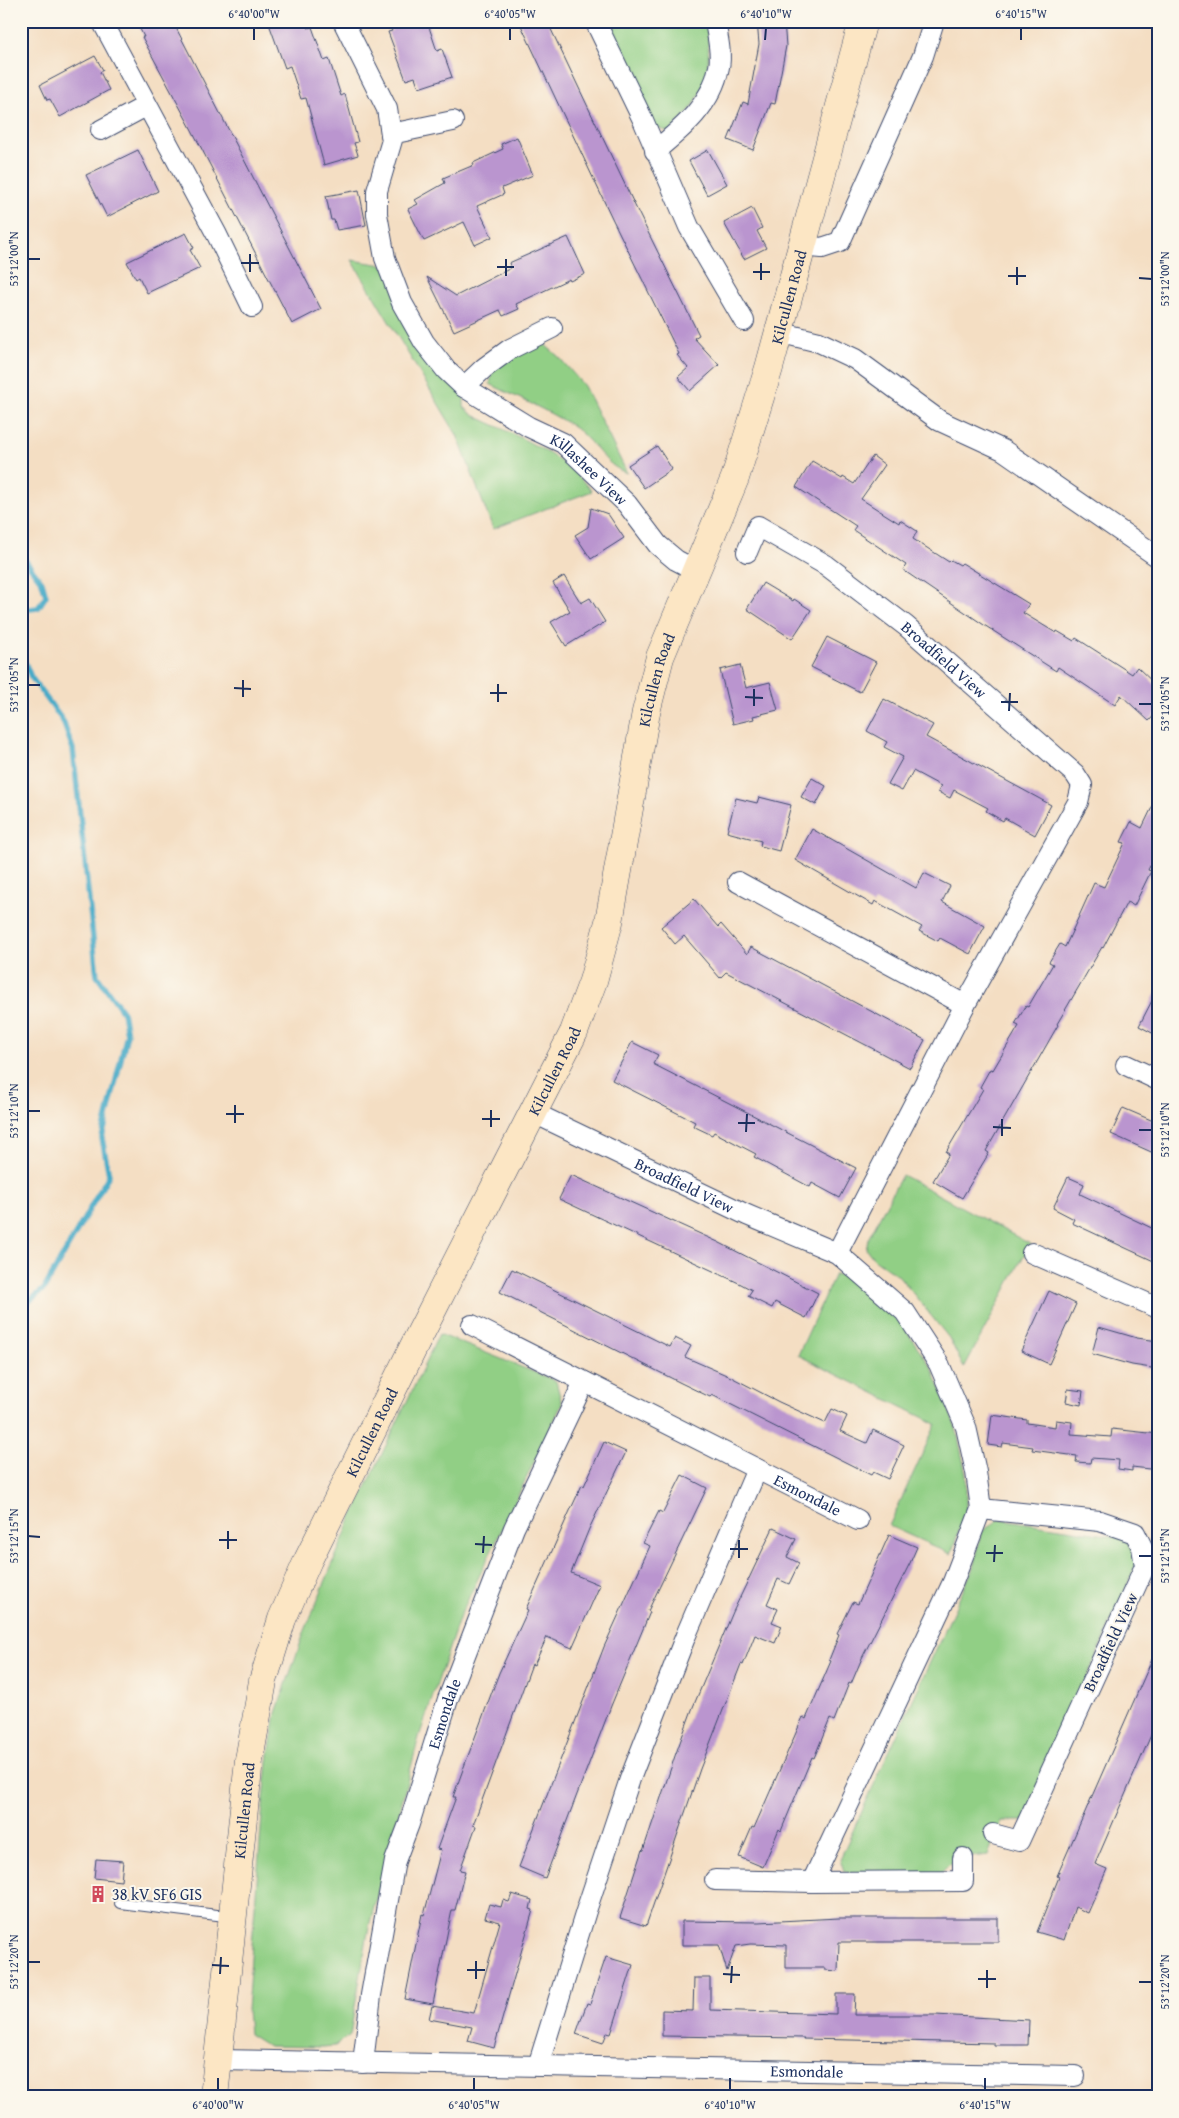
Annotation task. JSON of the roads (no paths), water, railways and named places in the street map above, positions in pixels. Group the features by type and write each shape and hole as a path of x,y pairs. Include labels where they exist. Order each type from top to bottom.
{"main road":[{"name":"Kilcullen Road","path":"214,2097 248,1760 263,1681 282,1619 308,1560 532,1112 574,1032 592,981 609,922 651,694 660,657 735,478 778,332 863,21"}],"street":[{"path":"102,21 217,235 252,307"},
{"name":"Killashee View","path":"343,21 387,108 392,140 377,191 378,214 385,258 402,304 424,342 446,370 464,387 529,426 563,443 627,504 658,545 676,560 697,571"},
{"path":"595,21 643,120 689,227 744,321"},
{"path":"655,151 687,124 712,90 719,66 715,21"},
{"path":"800,246 822,248 840,242 923,56 934,21"},
{"path":"101,130 146,106"},
{"path":"391,134 453,121"},
{"path":"464,387 484,368 510,349 552,328"},
{"path":"778,332 818,342 855,359 940,421 1003,450 1158,557"},
{"name":"Broadfield View","path":"747,552 758,526 826,565 906,626 1075,774 1082,785 1080,798 966,1005 837,1253"},
{"path":"738,882 966,1005"},
{"path":"1126,1065 1158,1080"},
{"name":"Broadfield View","path":"532,1112 747,1216 837,1253 905,1312 939,1364 966,1427 976,1472 981,1509 953,1582 812,1882"},
{"path":"1032,1253 1158,1308"},
{"name":"Esmondale","path":"472,1325 858,1520"},
{"name":"Esmondale","path":"363,2063 370,1995 395,1861 409,1824 448,1699 514,1528 584,1382"},
{"name":"Esmondale","path":"538,2066 583,1920 630,1779 686,1635 757,1469"},
{"name":"Broadfield View","path":"981,1509 1100,1521 1118,1526 1135,1533 1142,1547 1146,1566 1019,1840 993,1834"},
{"path":"715,1880 812,1882 963,1881 963,1858"},
{"name":"Esmondale","path":"217,2060 1075,2076"}],"lane":[{"path":"120,1903 233,1917"}],"waterway":[{"path":"21,555 42,582 46,596 38,608 21,610"},
{"path":"21,653 31,677 63,721 73,749 97,976 123,1012 127,1034 102,1138 109,1175 44,1289 21,1308"}],"place":[{"name":"38 kV SF6 GIS","path":"98,1894"}]}
